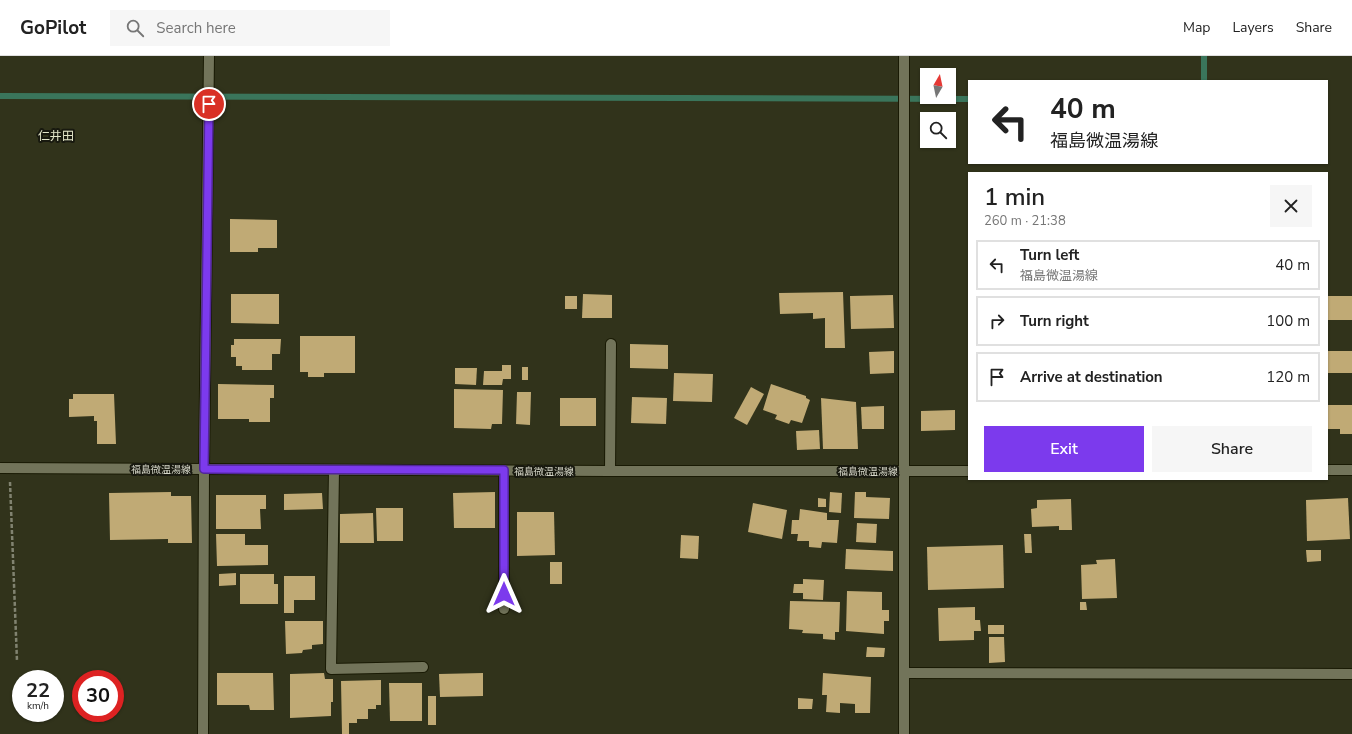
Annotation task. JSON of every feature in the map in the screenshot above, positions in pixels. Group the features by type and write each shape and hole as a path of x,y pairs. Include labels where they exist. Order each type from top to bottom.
{"street":[{"path":"203,734 204,469 209,56"},
{"path":"904,56 904,734"},
{"path":"610,471 611,344"},
{"name":"福島微温湯線","path":"5,468 968,471"},
{"path":"334,470 331,669 423,667"},
{"path":"504,470 504,609"},
{"path":"1328,470 1352,470"},
{"path":"904,673 1352,674"}],"path":[{"path":"5,468 16,661"}],"building":[{"path":"230,219 277,220 277,248 258,248 258,252 230,252"},
{"path":"843,292 845,348 825,348 825,318 813,319 813,313 780,314 779,293"},
{"path":"231,294 279,294 279,324 231,323"},
{"path":"583,294 612,295 612,318 582,318"},
{"path":"893,295 894,328 851,329 850,296"},
{"path":"565,296 577,296 577,309 565,309"},
{"path":"1328,296 1352,296 1352,320 1328,320"},
{"path":"300,336 355,336 355,373 324,373 324,377 308,377 308,372 300,372"},
{"path":"234,339 281,339 280,354 272,354 272,370 242,370 242,366 236,366 236,357 231,357 231,345 234,345"},
{"path":"630,344 668,345 668,369 630,368"},
{"path":"894,351 894,373 870,374 869,352"},
{"path":"1328,351 1352,351 1352,373 1328,373"},
{"path":"502,365 511,365 511,379 503,379 502,385 483,385 484,371 502,371"},
{"path":"522,367 528,367 528,380 522,380"},
{"path":"455,368 477,368 476,385 455,384"},
{"path":"674,373 713,374 712,402 673,401"},
{"path":"218,384 274,385 274,398 270,398 270,422 249,422 249,419 218,419"},
{"path":"771,384 806,396 806,398 810,400 802,423 791,420 789,424 775,419 777,415 763,410"},
{"path":"751,387 764,394 747,425 734,418"},
{"path":"454,389 503,390 502,424 492,424 491,429 454,428"},
{"path":"517,392 531,392 530,425 516,424"},
{"path":"73,394 114,394 116,444 97,444 97,421 94,421 94,416 69,417 69,399 73,399"},
{"path":"632,397 667,398 666,424 631,423"},
{"path":"560,398 596,398 596,426 560,426"},
{"path":"821,398 856,402 858,449 823,449"},
{"path":"1328,405 1352,405 1352,434 1340,434 1340,429 1328,429"},
{"path":"884,406 884,429 862,429 861,407"},
{"path":"955,410 955,430 921,431 921,411"},
{"path":"819,430 820,449 797,450 796,431"},
{"path":"171,492 171,496 191,496 192,543 168,543 168,539 110,540 109,493"},
{"path":"495,492 495,528 454,528 453,493"},
{"path":"830,492 842,493 841,513 829,512"},
{"path":"855,492 866,492 866,497 890,498 889,519 854,518"},
{"path":"322,493 323,509 284,510 284,494"},
{"path":"216,495 266,495 266,509 260,509 261,529 216,529"},
{"path":"818,498 826,499 826,507 818,507"},
{"path":"1348,498 1350,539 1307,541 1306,500"},
{"path":"1071,499 1072,530 1059,530 1059,526 1032,527 1031,509 1037,508 1037,500"},
{"path":"753,503 787,510 782,539 748,532"},
{"path":"376,508 403,508 403,541 377,541"},
{"path":"800,509 827,513 827,520 839,520 837,543 822,542 821,548 809,547 809,541 797,541 798,534 791,534 792,520 799,520"},
{"path":"517,512 554,512 555,555 517,556"},
{"path":"373,513 374,543 340,543 340,514"},
{"path":"857,523 877,524 876,543 856,542"},
{"path":"216,534 245,534 245,545 268,545 268,565 217,566"},
{"path":"1024,534 1031,534 1032,553 1025,553"},
{"path":"681,535 699,536 698,559 680,558"},
{"path":"1003,545 1004,588 928,590 927,547"},
{"path":"846,549 893,551 893,571 845,569"},
{"path":"1306,550 1321,550 1321,561 1307,562"},
{"path":"1115,559 1117,598 1082,599 1081,565 1097,564 1096,560"},
{"path":"550,562 562,562 562,584 550,584"},
{"path":"236,573 236,585 219,586 219,574"},
{"path":"240,574 274,574 274,584 278,584 278,604 240,604"},
{"path":"284,576 315,576 315,600 294,600 294,613 284,613"},
{"path":"803,579 824,580 823,600 803,599 803,593 793,593 794,584 803,584"},
{"path":"847,591 882,592 882,610 889,610 889,621 884,621 884,634 846,631"},
{"path":"790,601 840,602 839,632 835,632 835,640 823,639 823,634 802,633 803,630 789,629"},
{"path":"1080,602 1086,602 1087,610 1080,610"},
{"path":"975,607 975,620 980,620 981,631 974,631 974,640 939,641 938,608"},
{"path":"285,621 323,621 323,644 312,645 312,649 303,650 302,653 286,654"},
{"path":"988,625 1004,625 1004,634 988,634"},
{"path":"989,637 1004,637 1005,662 989,663"},
{"path":"867,647 885,648 884,657 866,657"},
{"path":"217,673 273,673 274,710 250,710 249,705 217,705"},
{"path":"324,673 325,679 333,679 333,702 331,702 331,716 290,718 290,674"},
{"path":"483,673 483,696 440,697 439,674"},
{"path":"823,673 871,677 870,713 855,713 855,704 840,703 840,713 826,712 827,695 822,695"},
{"path":"381,680 381,705 376,705 376,709 368,709 368,719 357,719 357,723 349,723 349,734 342,734 341,681"},
{"path":"389,683 422,683 422,721 390,721"},
{"path":"428,696 436,696 436,725 428,725"},
{"path":"798,698 813,699 812,709 798,709"}],"waterway":[{"path":"1204,56 1204,80"},
{"path":"0,96 968,99"}],"district":[{"name":"仁井田","path":"56,136"}],"route":[{"path":"209,104 204,469 504,470 504,594"}]}
